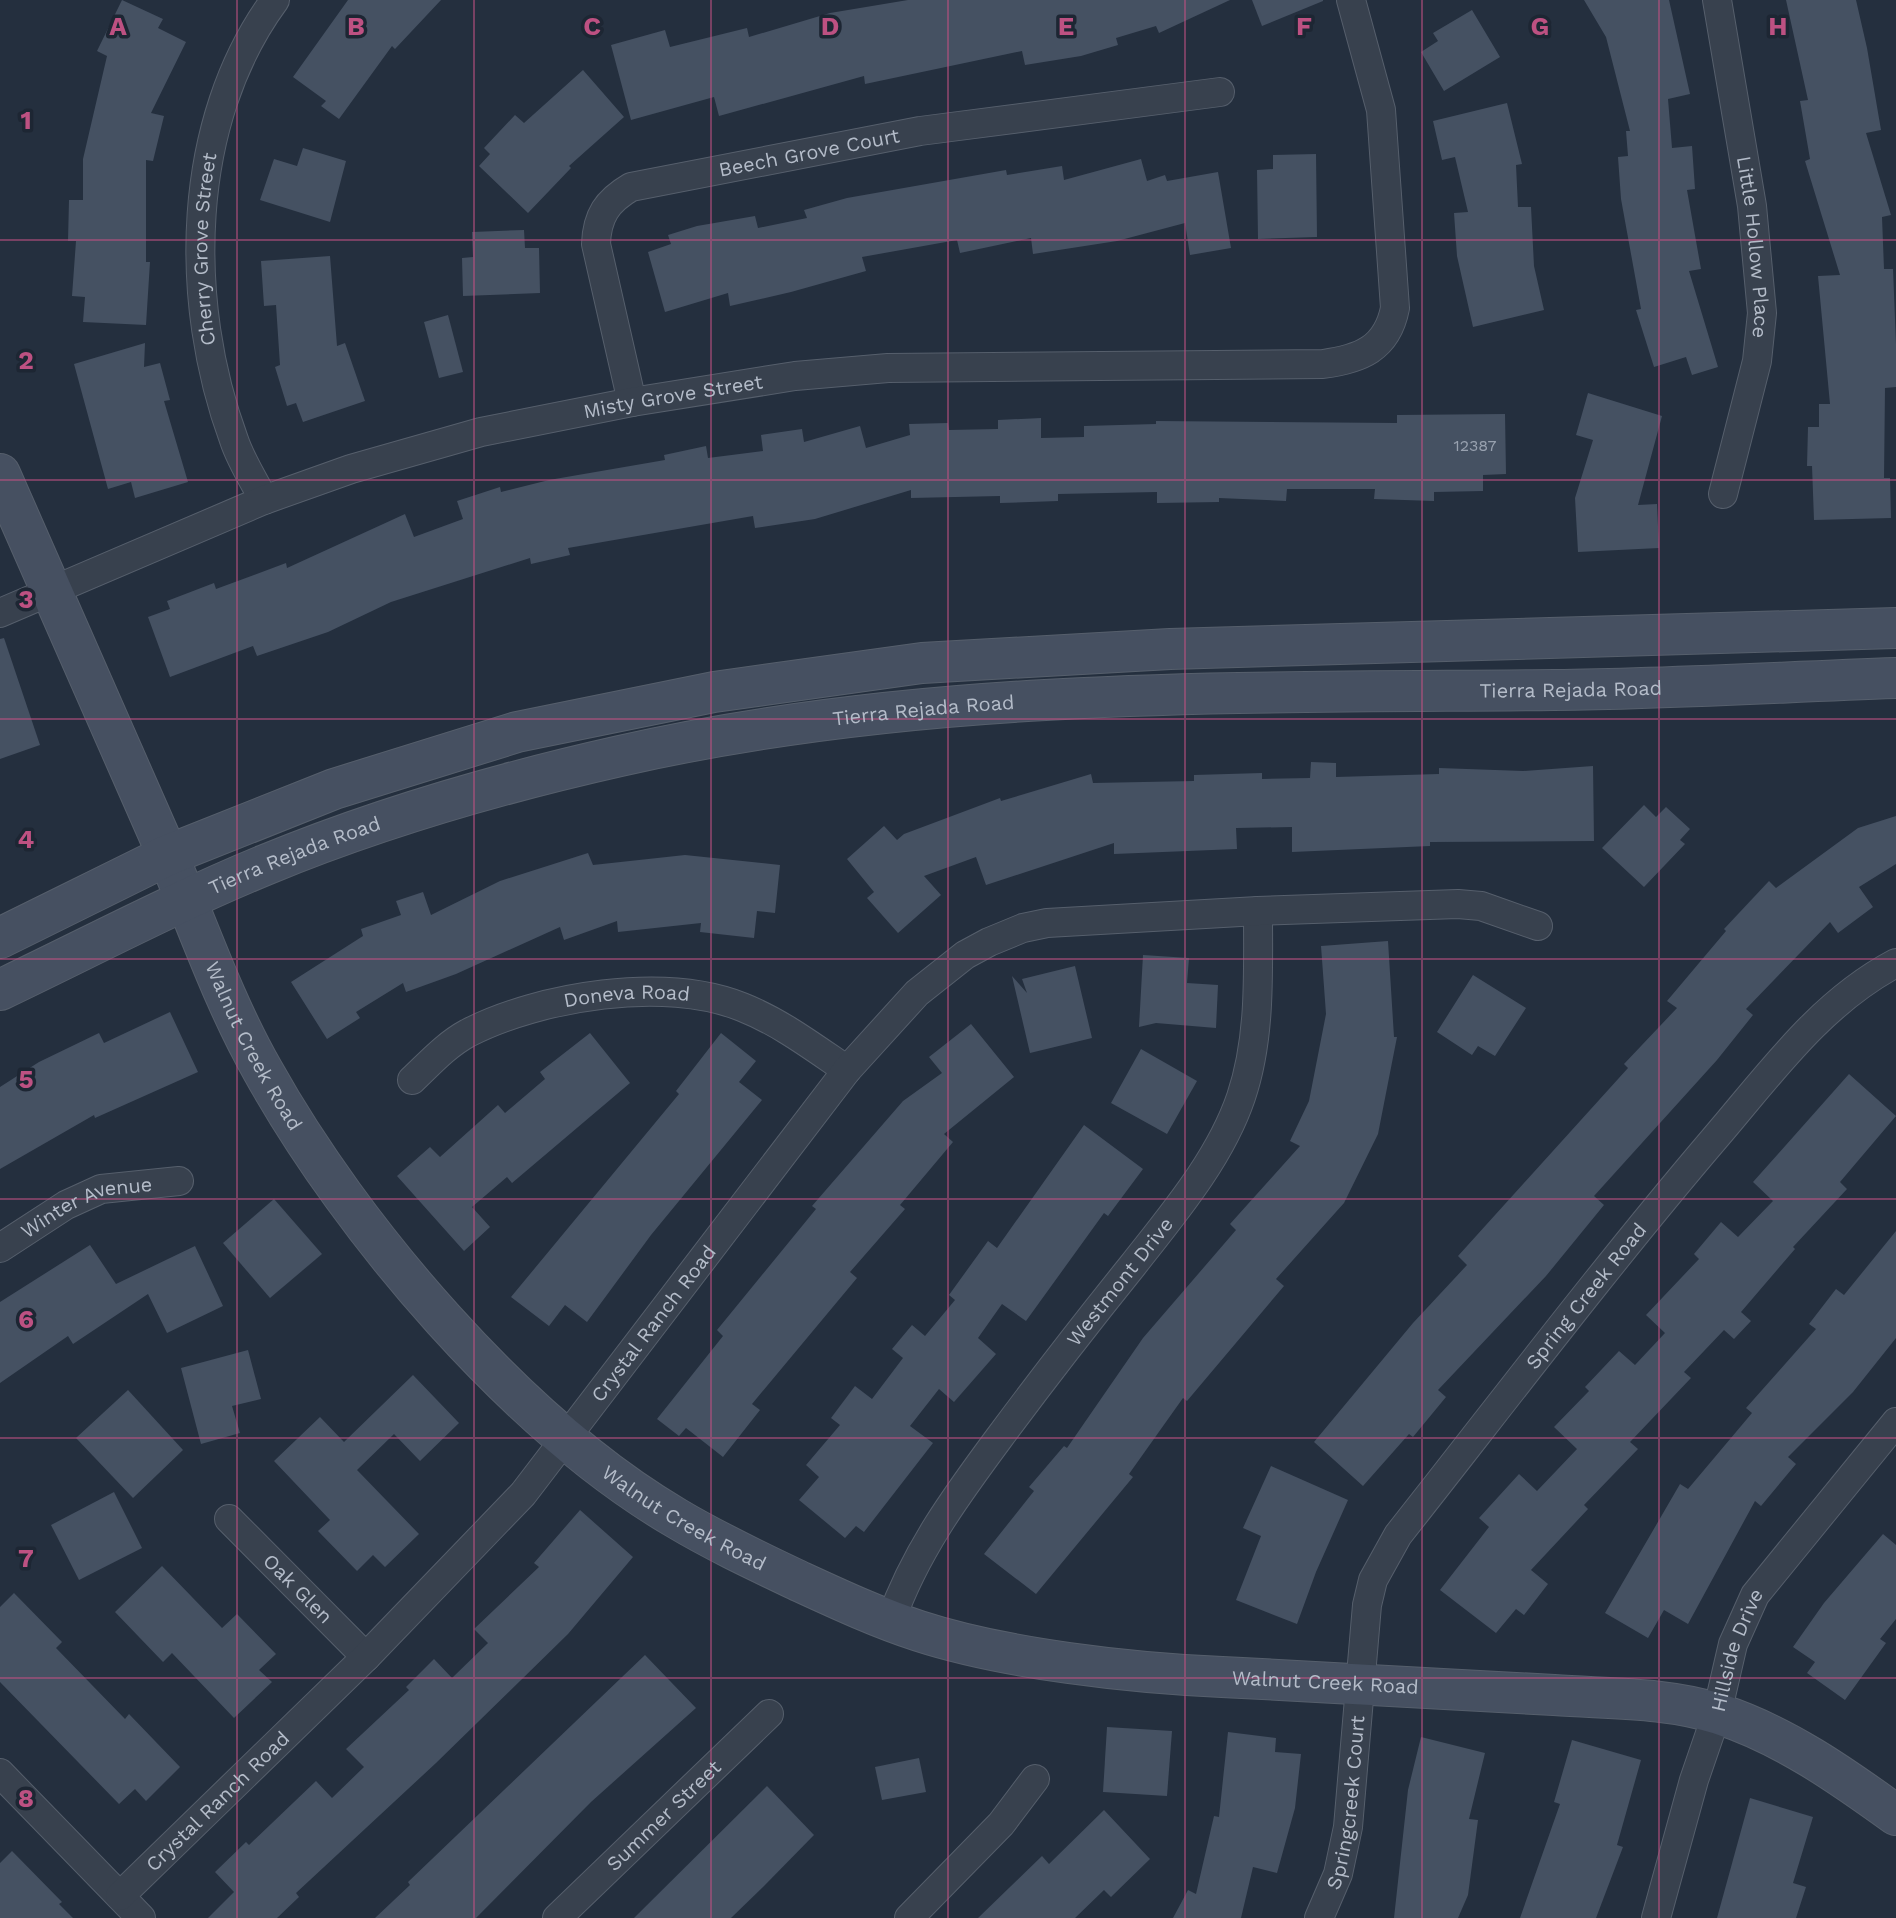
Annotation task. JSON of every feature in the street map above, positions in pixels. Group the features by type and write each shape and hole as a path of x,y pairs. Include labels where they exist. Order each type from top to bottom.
{"main road":[{"name":"Walnut Creek Road","path":"0,474 168,855 234,1015 265,1075 347,1201 404,1274 567,1439 672,1516 741,1553 891,1620 921,1632 999,1650 1106,1666 1215,1677 1359,1682 1658,1702 1717,1713 1806,1754 1896,1815"},
{"path":"0,938 168,855 334,789 517,732 714,692 922,663 1186,649 1896,628"},
{"name":"Tierra Rejada Road","path":"0,990 187,899 352,832 539,776 625,755 802,724 936,706 1186,692 1562,690 1896,678"}],"street":[{"name":"Cherry Grove Street","path":"264,500 234,441 208,340 199,252 203,194 217,124 248,45 275,0"},
{"name":"Misty Grove Street","path":"0,613 264,500 351,469 481,432 632,402 765,380 888,368 1323,364 1354,359 1377,345 1393,320 1395,308 1381,110 1351,0"},
{"name":"Little Hollow Place","path":"1717,0 1752,206 1762,313 1754,375 1723,494"},
{"name":"Beech Grove Court","path":"632,402 596,244 600,218 607,204 631,187 920,131 1220,92"},
{"path":"1258,911 1458,904 1481,906 1538,926"},
{"name":"Crystal Ranch Road","path":"120,1896 366,1657 523,1494 847,1070 938,975 965,955 1012,932 1047,923 1258,911"},
{"name":"Westmont Drive","path":"891,1620 918,1556 952,1501 1159,1232 1209,1161 1229,1124 1241,1098 1254,1037 1258,911"},
{"name":"Spring Creek Road","path":"1359,1682 1367,1605 1373,1580 1398,1535 1642,1224 1806,1032 1843,996 1896,963"},
{"name":"Doneva Road","path":"412,1080 449,1045 506,1016 577,999 627,992 675,994 742,1007 774,1021 847,1070"},
{"name":"Winter Avenue","path":"0,1248 66,1205 101,1189 179,1181"},
{"name":"Hillside Drive","path":"1656,1918 1694,1780 1717,1713 1733,1644 1755,1595 1896,1422"},
{"name":"Oak Glen","path":"229,1519 366,1657"},
{"name":"Springcreek Court","path":"1319,1918 1338,1874 1348,1827 1359,1682"},
{"name":"Summer Street","path":"557,1918 769,1714"},
{"path":"0,1773 141,1918"},
{"path":"909,1918 1001,1824 1035,1779"}],"building":[{"path":"122,0 163,19 158,28 186,42 151,113 164,116 153,161 146,160 146,262 150,262 146,325 83,322 85,297 72,296 76,241 68,241 69,200 83,200 83,159 107,56 97,51"},
{"path":"348,0 441,0 395,49 392,46 339,119 321,106 326,101 293,77"},
{"path":"908,0 1230,0 1159,33 1156,26 1116,38 1118,45 1081,56 1025,65 1022,51 865,84 864,76 719,116 714,97 631,120 611,45 665,30 670,47 747,28 749,37 830,13"},
{"path":"1252,0 1323,0 1323,1 1262,26"},
{"path":"1584,0 1669,0 1690,94 1668,99 1672,148 1692,146 1695,189 1687,190 1701,269 1689,271 1718,367 1692,375 1686,357 1654,367 1636,310 1641,309 1621,199 1618,157 1628,156 1626,131 1630,131 1606,37"},
{"path":"1786,0 1856,0 1867,48 1881,130 1866,133 1891,215 1882,217 1884,269 1893,269 1896,344 1896,387 1885,388 1884,478 1890,478 1891,518 1814,520 1812,466 1807,466 1808,427 1819,427 1819,404 1830,404 1818,276 1840,275 1805,161 1810,159 1800,101 1808,100"},
{"path":"1472,10 1500,57 1444,91 1421,52 1438,41 1433,33"},
{"path":"583,70 624,117 569,166 571,168 528,213 479,166 490,154 484,148 515,115 524,123"},
{"path":"1507,103 1522,164 1516,165 1518,207 1531,207 1534,266 1544,310 1473,327 1457,256 1454,213 1468,212 1455,157 1442,160 1433,121"},
{"path":"303,148 346,161 330,222 260,200 274,159 297,166"},
{"path":"1316,154 1317,237 1258,239 1257,170 1273,169 1273,155"},
{"path":"1141,159 1147,181 1165,175 1167,181 1218,172 1231,248 1190,255 1185,223 1117,241 1033,254 1031,238 960,253 957,240 862,257 866,271 791,292 730,306 728,293 665,312 648,252 671,244 668,235 697,226 755,216 758,228 807,218 804,210 847,198 1006,170 1007,175 1062,166 1064,180"},
{"path":"524,230 525,248 539,248 540,293 463,296 462,258 473,257 472,232"},
{"path":"330,256 337,346 345,343 365,401 303,422 296,403 287,406 275,367 280,365 276,305 264,306 261,261"},
{"path":"448,315 463,372 439,378 424,322"},
{"path":"145,343 144,367 160,363 170,400 164,401 188,482 135,498 131,482 108,489 74,364"},
{"path":"1588,393 1662,416 1638,505 1657,504 1659,548 1578,552 1575,498 1593,440 1576,435"},
{"path":"1505,414 1506,474 1483,475 1483,491 1434,492 1434,501 1374,499 1375,489 1287,489 1286,501 1219,498 1219,502 1157,503 1157,492 1058,494 1058,501 1000,503 1000,496 911,498 911,490 815,519 755,528 753,516 568,548 570,555 531,564 530,558 391,602 328,632 257,656 253,646 170,677 148,617 170,609 167,601 214,583 216,589 286,563 287,568 405,514 414,537 463,519 457,501 500,487 501,492 549,480 665,460 664,455 706,446 708,458 763,451 761,435 802,429 804,442 860,426 866,448 910,435 909,424 948,423 949,430 998,429 998,420 1041,418 1041,438 1084,437 1084,426 1156,424 1156,421 1397,423 1397,415"},
{"path":"4,638 40,745 0,759 0,639"},
{"path":"1311,762 1336,763 1336,777 1439,774 1439,768 1523,771 1593,766 1594,841 1430,842 1430,846 1292,852 1292,827 1236,828 1237,849 1114,854 1114,843 986,885 976,857 924,876 941,895 898,933 867,898 874,892 847,859 884,826 897,840 904,834 1000,798 1001,801 1091,774 1093,783 1194,781 1194,775 1262,773 1262,779 1310,778"},
{"path":"1644,805 1656,817 1666,807 1690,829 1680,840 1685,844 1644,887 1602,848"},
{"path":"1896,816 1896,864 1859,887 1873,907 1838,933 1830,922 1746,1009 1753,1015 1717,1060 1594,1196 1604,1205 1546,1276 1438,1390 1446,1397 1413,1437 1409,1434 1363,1486 1314,1442 1413,1323 1467,1265 1458,1256 1628,1068 1624,1064 1677,1008 1667,1001 1726,931 1724,929 1769,881 1776,888 1858,828"},
{"path":"588,853 593,865 685,855 780,865 775,913 757,911 754,938 700,932 701,923 618,932 617,921 564,940 560,927 456,974 406,992 403,983 356,1012 360,1018 327,1039 291,982 363,936 361,929 401,915 396,901 423,892 431,915 500,881"},
{"path":"1388,941 1394,1037 1397,1037 1378,1134 1344,1203 1276,1279 1284,1286 1187,1401 1183,1398 1129,1474 1133,1477 1036,1594 984,1554 1034,1491 1029,1487 1064,1446 1067,1448 1143,1338 1236,1230 1230,1224 1300,1146 1290,1141 1309,1101 1326,1014 1321,946"},
{"path":"1143,955 1189,958 1187,983 1218,985 1216,1028 1156,1023 1139,1027"},
{"path":"1075,966 1092,1038 1030,1053 1012,976 1027,993 1022,979"},
{"path":"1473,975 1526,1008 1495,1056 1478,1046 1472,1055 1437,1032"},
{"path":"170,1012 198,1072 95,1118 94,1115 0,1169 0,1087 39,1062 99,1033 104,1043"},
{"path":"971,1024 1014,1077 944,1134 953,1142 900,1205 905,1209 850,1272 857,1278 752,1404 760,1410 723,1457 686,1428 679,1436 657,1419 723,1336 717,1330 816,1209 812,1206 903,1101 942,1073 929,1057"},
{"path":"590,1033 630,1083 512,1183 507,1177 472,1207 490,1227 464,1251 397,1176 430,1147 440,1157 498,1105 505,1113 545,1079 540,1072"},
{"path":"721,1033 756,1061 739,1082 762,1100 651,1235 587,1322 565,1305 549,1326 511,1297 679,1094 676,1091"},
{"path":"1141,1049 1197,1081 1167,1134 1111,1103"},
{"path":"1849,1074 1896,1116 1840,1182 1847,1189 1793,1247 1795,1249 1741,1312 1751,1321 1734,1339 1724,1330 1684,1372 1691,1378 1630,1442 1638,1449 1584,1505 1588,1509 1531,1570 1548,1584 1524,1615 1516,1609 1496,1633 1440,1590 1489,1527 1479,1518 1519,1474 1537,1491 1577,1449 1554,1427 1589,1391 1585,1387 1619,1351 1635,1365 1665,1333 1646,1315 1699,1259 1694,1254 1721,1222 1738,1237 1773,1201 1753,1182"},
{"path":"1084,1125 1143,1169 1108,1216 1104,1213 1026,1321 1002,1304 978,1338 996,1354 954,1402 939,1389 910,1426 933,1443 864,1532 856,1526 845,1538 799,1500 819,1477 806,1465 840,1425 831,1418 855,1386 872,1399 903,1358 892,1349 912,1325 925,1336 955,1300 949,1295 988,1241 997,1248"},
{"path":"274,1199 322,1254 270,1298 223,1243"},
{"path":"1896,1231 1896,1338 1853,1392 1788,1457 1796,1464 1761,1506 1755,1501 1688,1624 1664,1610 1648,1638 1605,1613 1680,1484 1688,1489 1752,1413 1746,1408 1816,1329 1809,1324 1836,1289 1844,1295"},
{"path":"90,1245 116,1284 195,1246 223,1306 167,1333 148,1294 73,1344 68,1336 0,1383 0,1302"},
{"path":"248,1350 261,1399 232,1406 240,1433 201,1444 181,1368"},
{"path":"413,1375 459,1423 420,1461 394,1434 357,1470 419,1534 385,1567 373,1555 357,1571 318,1531 330,1520 274,1461 320,1417 344,1442"},
{"path":"128,1390 183,1450 133,1498 76,1438"},
{"path":"1271,1466 1348,1500 1297,1624 1236,1600 1261,1536 1243,1528"},
{"path":"114,1492 142,1548 79,1580 51,1525"},
{"path":"580,1510 633,1557 568,1634 296,1893 299,1897 277,1918 208,1918 234,1892 215,1872 246,1842 249,1845 316,1781 332,1798 364,1767 346,1749 409,1690 406,1687 434,1659 452,1678 488,1643 474,1629 539,1567 534,1563"},
{"path":"1883,1534 1896,1545 1896,1619 1880,1639 1886,1643 1845,1700 1807,1673 1815,1662 1793,1647 1824,1603"},
{"path":"162,1566 222,1628 237,1614 276,1654 259,1670 272,1682 234,1718 172,1653 163,1662 115,1612"},
{"path":"14,1593 62,1642 56,1648 125,1719 129,1714 180,1767 146,1801 135,1789 119,1804 0,1682 0,1607"},
{"path":"645,1655 696,1708 591,1802 476,1918 375,1918 410,1885 408,1882"},
{"path":"1107,1727 1172,1731 1167,1796 1103,1792"},
{"path":"1228,1732 1276,1738 1275,1752 1301,1754 1295,1808 1277,1873 1253,1867 1241,1918 1173,1918 1188,1890 1196,1894 1214,1816 1219,1817"},
{"path":"1421,1737 1485,1753 1469,1819 1478,1820 1468,1895 1458,1918 1394,1918 1408,1790"},
{"path":"1572,1740 1641,1760 1617,1845 1623,1847 1596,1918 1520,1918 1560,1804 1554,1802"},
{"path":"919,1758 926,1792 882,1800 875,1767"},
{"path":"767,1786 814,1835 764,1886 731,1918 634,1918"},
{"path":"1750,1798 1813,1817 1793,1883 1806,1887 1796,1918 1717,1918"},
{"path":"1104,1810 1150,1859 1111,1897 1104,1890 1075,1918 978,1918 1042,1856 1049,1864"},
{"path":"12,1851 62,1902 59,1904 73,1918 0,1918 0,1863"}]}
